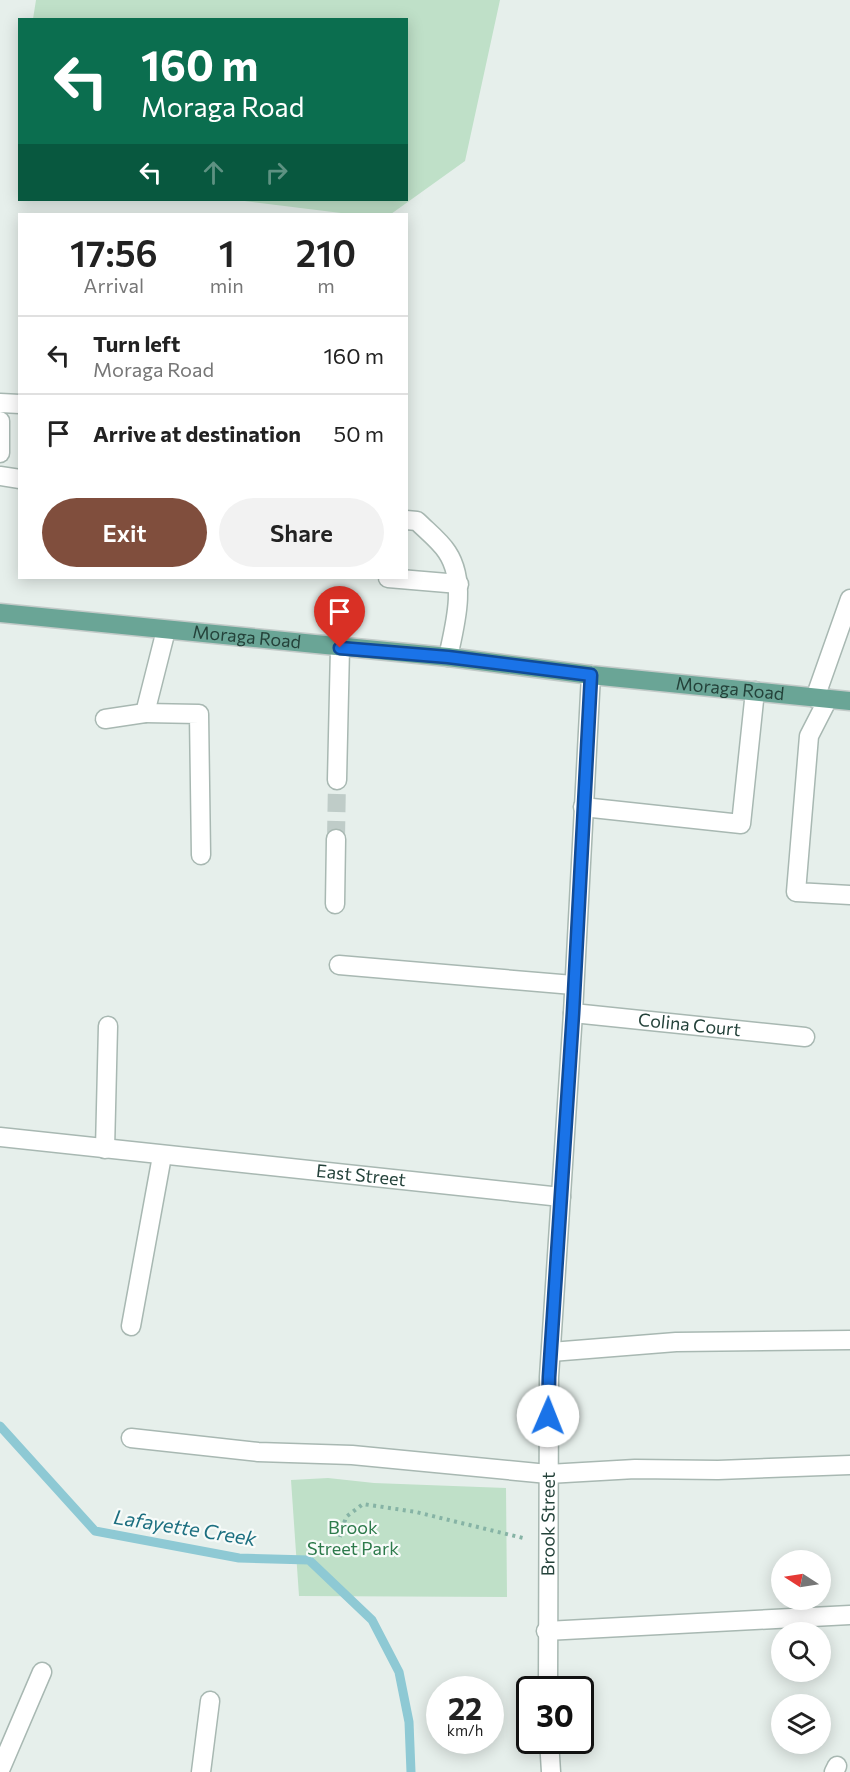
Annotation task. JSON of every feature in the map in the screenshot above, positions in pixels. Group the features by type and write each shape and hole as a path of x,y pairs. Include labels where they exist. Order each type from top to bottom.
{"main road":[{"name":"Moraga Road","path":"0,613 448,657 591,675 850,701"}],"street":[{"path":"0,403 18,404"},
{"path":"0,421 0,445"},
{"path":"0,476 18,479"},
{"path":"408,520 417,521 447,552 459,584 456,620 448,657"},
{"path":"400,579 459,584"},
{"path":"850,599 809,736 796,892 850,895"},
{"path":"145,713 166,630"},
{"path":"337,780 340,648"},
{"name":"Brook Street","path":"548,1676 546,1631 550,1352 573,1013 591,675"},
{"path":"583,807 741,824 755,692"},
{"path":"105,719 145,713 199,714 201,855"},
{"path":"335,904 336,839"},
{"path":"339,965 573,985"},
{"name":"Colina Court","path":"573,1013 805,1037"},
{"path":"105,1149 108,1026"},
{"name":"East Street","path":"0,1137 561,1197"},
{"path":"131,1326 162,1156"},
{"path":"550,1352 676,1342 850,1340"},
{"path":"131,1438 258,1452 352,1455 548,1474 635,1469 718,1470 850,1465"},
{"path":"546,1631 850,1615"},
{"path":"0,1770 42,1672"},
{"path":"201,1772 210,1701"},
{"path":"550,1754 551,1772"}],"path":[{"path":"340,1537 346,1517 363,1504 416,1512 547,1542"}],"green space":[{"path":"36,0 500,0 465,161 392,213 341,213 245,201 408,201 408,18 33,18"},
{"name":"Brook Street Park","path":"328,1478 374,1483 506,1488 507,1597 299,1596 291,1480"}],"waterway":[{"name":"Lafayette Creek","path":"0,1426 95,1531 239,1558 309,1560 372,1620 399,1672 409,1722 411,1772"}],"tunnel":[{"path":"336,839 337,780"}],"route":[{"path":"340,648 448,657 591,675 548,1416"}]}
